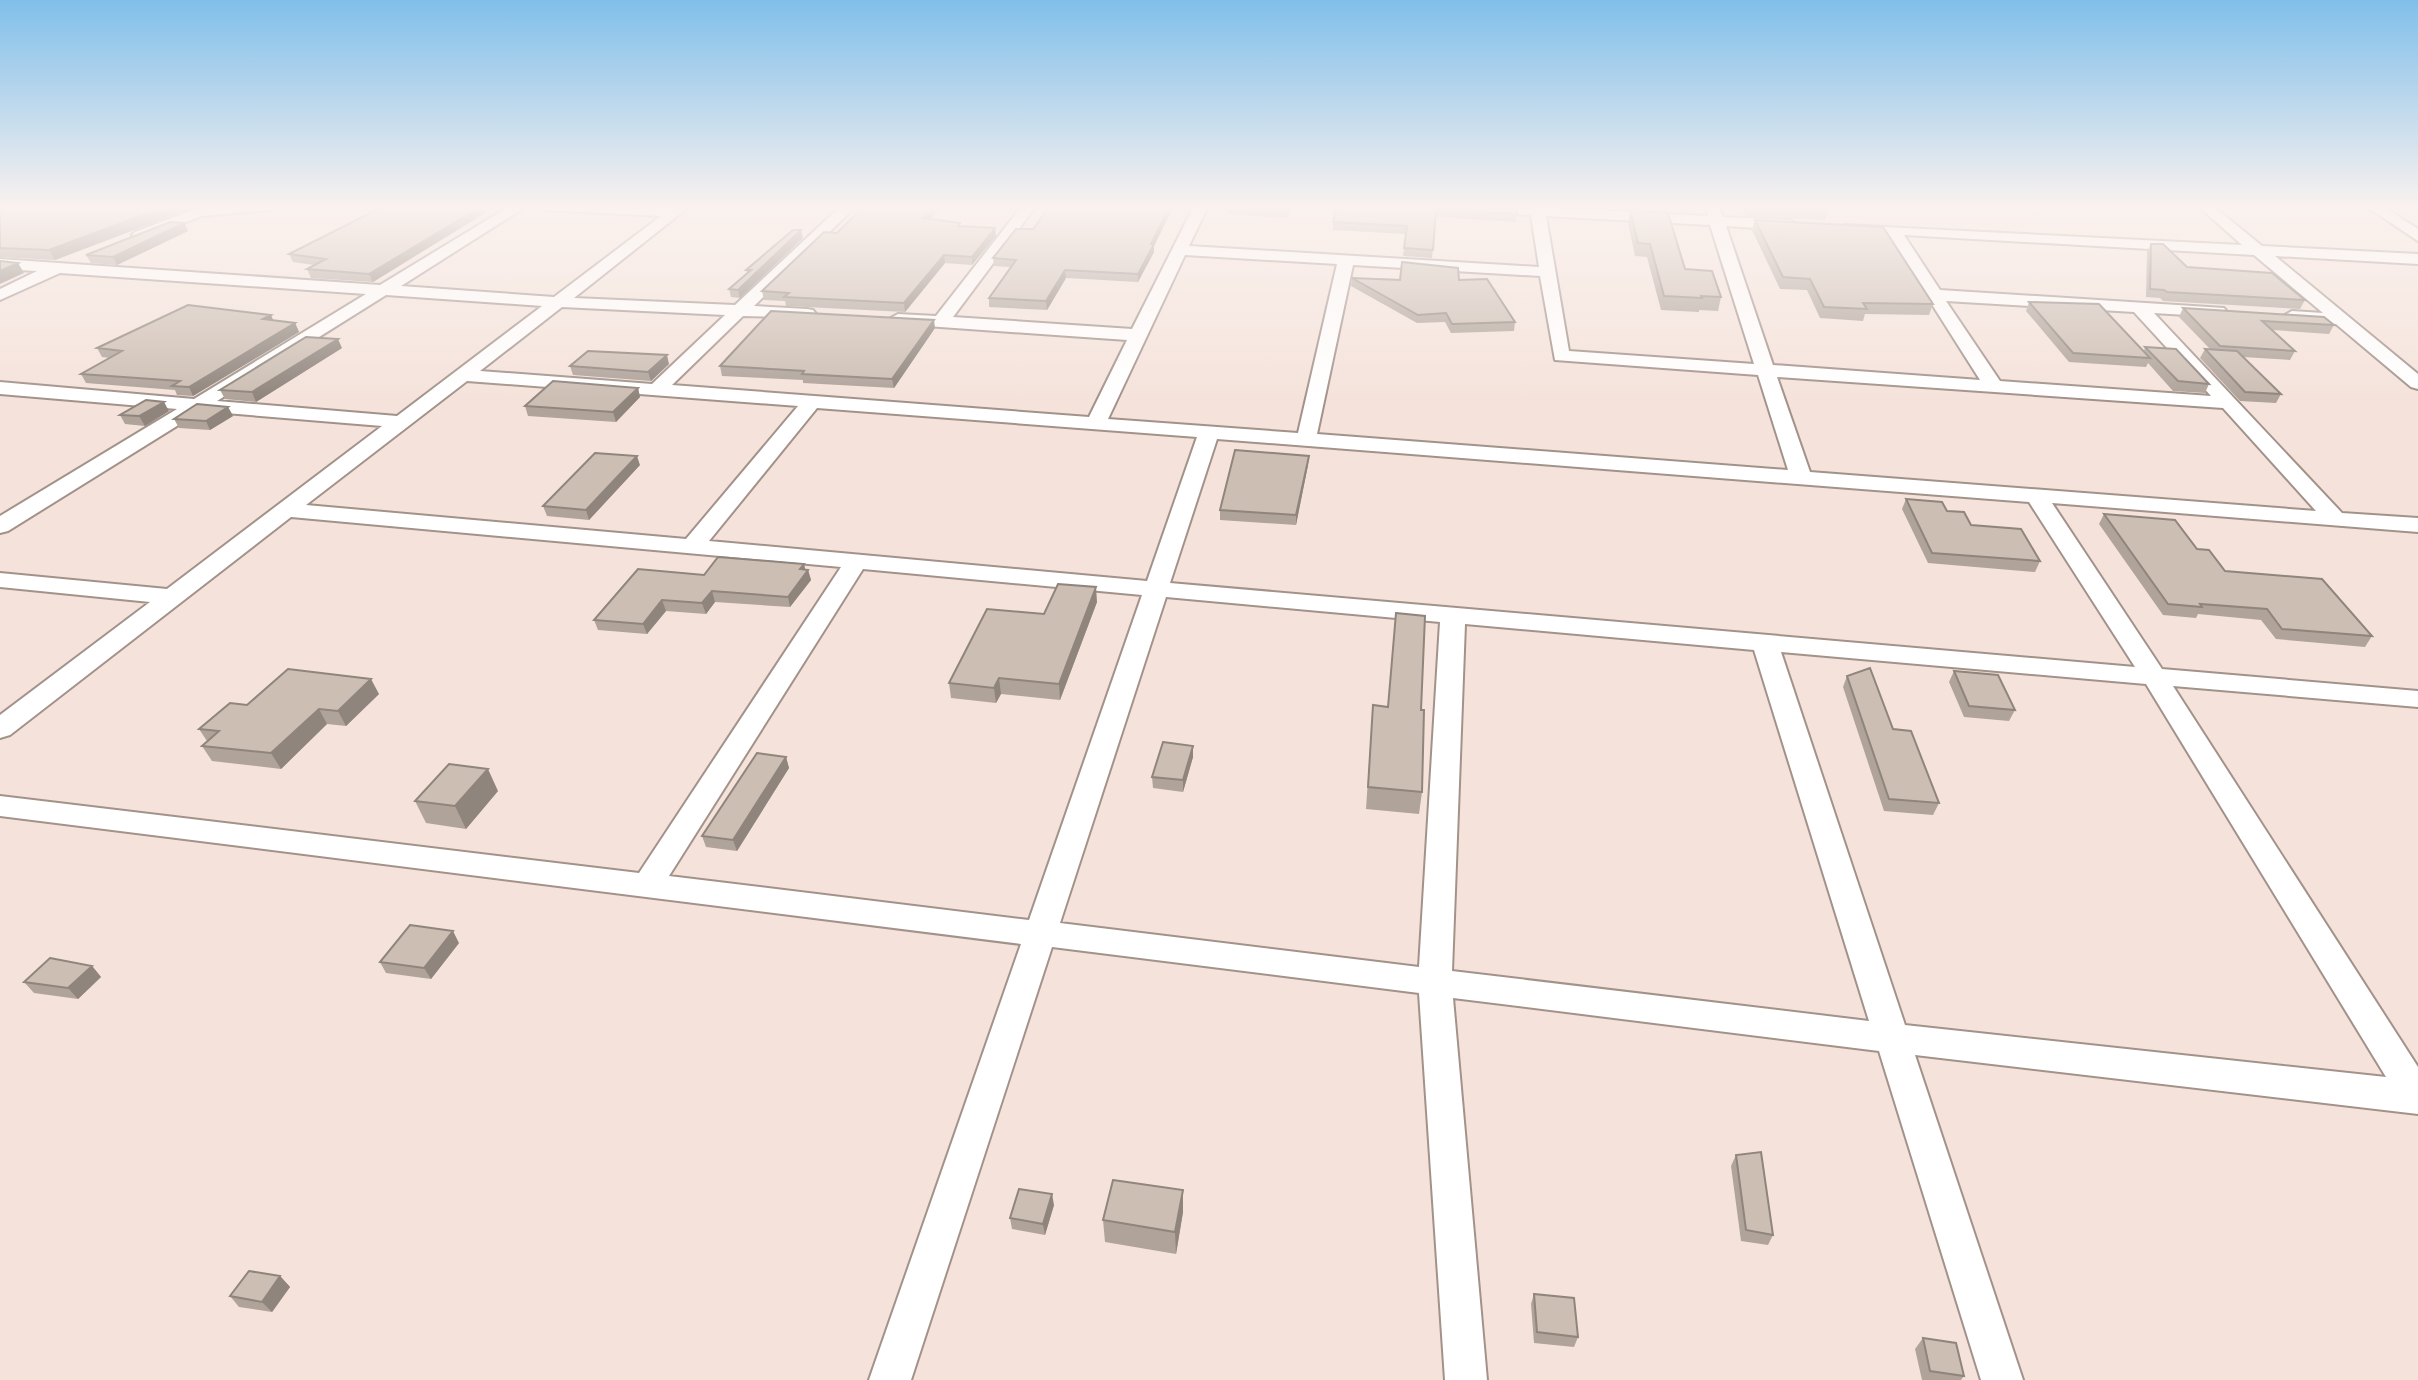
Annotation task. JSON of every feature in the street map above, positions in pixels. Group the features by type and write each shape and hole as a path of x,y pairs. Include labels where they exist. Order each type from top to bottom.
{"street":[{"path":"0,295 54,270"},
{"path":"94,270 558,302 821,315"},
{"path":"0,526 415,270"},
{"path":"0,729 599,270"},
{"path":"656,390 782,270"},
{"path":"941,321 980,270"},
{"path":"1095,424 1169,270"},
{"path":"1306,440 1344,270"},
{"path":"1521,270 1548,272 1561,356 2229,403"},
{"path":"1734,270 1801,478"},
{"path":"1920,270 1994,387"},
{"path":"2283,270 2418,383"},
{"path":"1937,295 2234,313"},
{"path":"2139,307 2336,519"},
{"path":"2274,315 2342,319"},
{"path":"887,318 1137,335"},
{"path":"463,375 2418,526"},
{"path":"0,388 402,422"},
{"path":"693,546 812,402"},
{"path":"890,1380 1209,433"},
{"path":"2036,496 2154,676 2417,1097"},
{"path":"287,510 1453,616 2418,698"},
{"path":"647,885 857,561"},
{"path":"0,580 175,597"},
{"path":"1453,616 1435,982 1465,1380"},
{"path":"1765,643 2002,1380"},
{"path":"0,806 1892,1038 2417,1097"}],"building":[{"path":"324,270 375,270 369,274"},
{"path":"751,270 759,270 738,290 729,289"},
{"path":"784,270 931,270 904,303 784,297 789,293 762,291"},
{"path":"1009,270 1065,270 1046,301 989,298"},
{"path":"1072,270 1140,270 1138,274"},
{"path":"1401,270 1458,270 1459,280 1487,279 1515,322 1452,324 1446,313 1418,315 1352,278 1400,280"},
{"path":"1657,270 1712,271 1721,297 1701,296 1702,298 1664,296"},
{"path":"1780,270 1911,270 1933,304 1863,303 1867,309 1824,307 1810,279 1783,277"},
{"path":"2150,270 2272,273 2305,300 2167,292 2150,289"},
{"path":"2029,302 2099,304 2150,358 2073,353"},
{"path":"188,305 271,315 263,319 295,323 189,387 172,386 180,381 81,374 122,351 97,348"},
{"path":"2183,308 2324,317 2334,325 2262,321 2295,351 2220,346"},
{"path":"771,311 934,320 892,379 720,366"},
{"path":"306,337 338,339 252,392 220,390"},
{"path":"2145,347 2176,349 2209,384 2178,381"},
{"path":"2205,349 2237,351 2281,394 2245,392"},
{"path":"588,351 667,355 648,372 570,366"},
{"path":"553,381 638,388 613,412 525,406"},
{"path":"146,400 164,402 139,416 120,415"},
{"path":"197,404 228,407 206,421 174,419"},
{"path":"1235,450 1309,456 1296,515 1220,510"},
{"path":"595,453 637,456 586,510 543,506"},
{"path":"1906,499 1942,502 1947,511 1964,512 1971,525 2021,529 2040,561 1932,553"},
{"path":"2104,514 2175,520 2197,549 2209,550 2225,571 2322,579 2372,636 2282,629 2267,609 2168,604"},
{"path":"718,557 804,564 800,569 808,570 788,597 712,591 702,603 662,600 643,624 594,620 638,569 704,575"},
{"path":"1058,584 1096,587 1059,684 999,678 994,688 949,683 987,609 1044,614"},
{"path":"1396,613 1425,616 1421,710 1424,710 1422,792 1368,787 1373,705 1388,707"},
{"path":"1870,668 1893,729 1911,731 1939,803 1889,799 1847,676"},
{"path":"288,669 371,679 338,711 319,709 271,753 202,746 219,731 199,729 230,703 247,705"},
{"path":"1954,671 1998,675 2015,710 1969,706"},
{"path":"1163,742 1193,746 1183,780 1152,777"},
{"path":"757,753 786,757 733,840 702,836"},
{"path":"449,764 488,769 455,806 415,801"},
{"path":"410,925 453,931 424,968 380,962"},
{"path":"50,958 92,966 68,988 24,982"},
{"path":"1761,1152 1773,1235 1746,1230 1736,1155"},
{"path":"1113,1180 1183,1190 1175,1232 1103,1220"},
{"path":"1019,1189 1052,1194 1043,1224 1010,1218"},
{"path":"249,1271 280,1276 262,1302 230,1296"},
{"path":"1534,1294 1574,1298 1578,1337 1537,1332"},
{"path":"1923,1338 1956,1343 1964,1376 1930,1371"}]}
